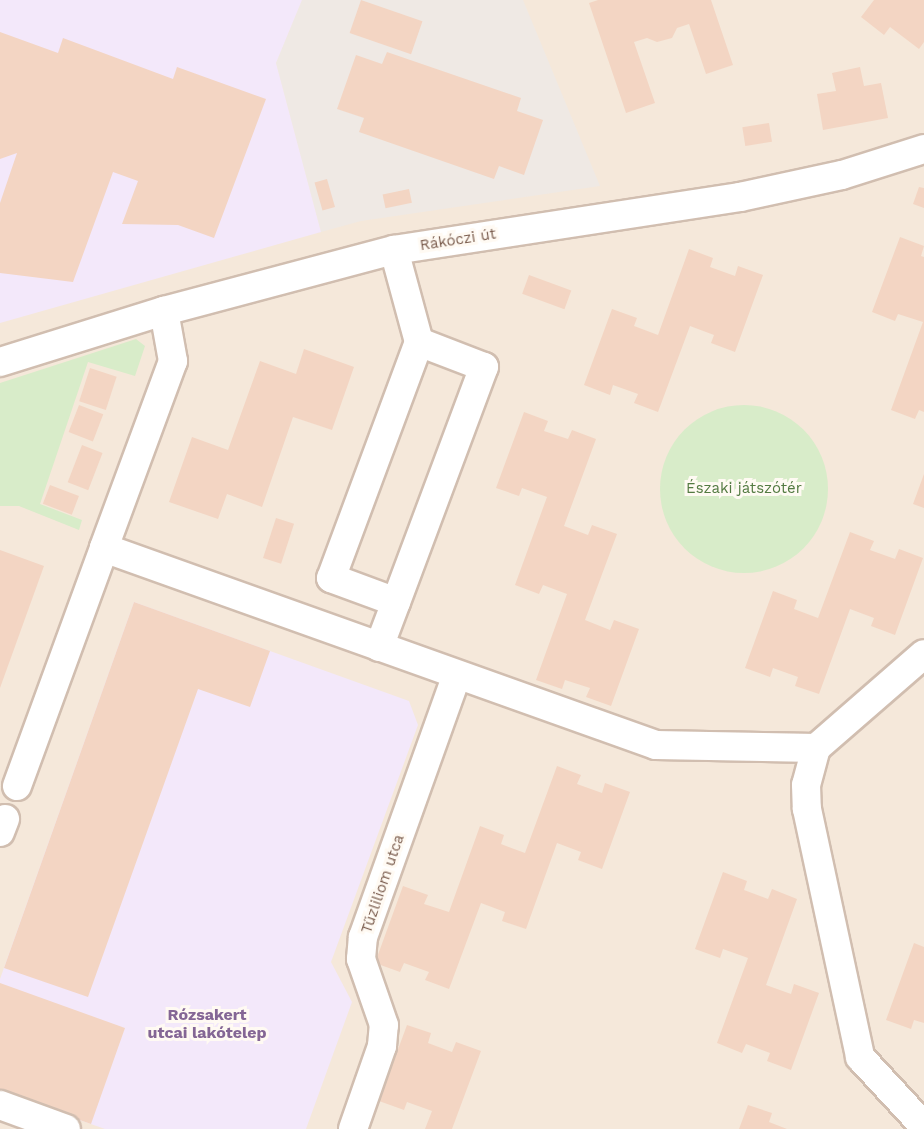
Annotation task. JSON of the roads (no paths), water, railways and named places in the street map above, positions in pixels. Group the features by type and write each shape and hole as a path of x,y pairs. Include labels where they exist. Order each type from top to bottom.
{"street":[{"name":"Rákóczi út","path":"0,362 164,311 394,250 740,197 842,175 924,149"},
{"path":"394,250 419,342 331,578 396,602"},
{"path":"17,786 173,361 164,311"},
{"path":"380,647 484,367 419,342"},
{"path":"104,548 656,745 816,748"},
{"path":"924,654 816,748 806,785 807,809 860,1057 924,1126"},
{"name":"Tűzliliom utca","path":"353,1129 382,1046 384,1025 361,959 363,937 457,675"},
{"path":"0,1105 66,1129"}],"district":[{"name":"Rózsakert utcai lakótelep","path":"207,1024"}],"park label":[{"name":"Északi játszótér","path":"744,489"}]}
